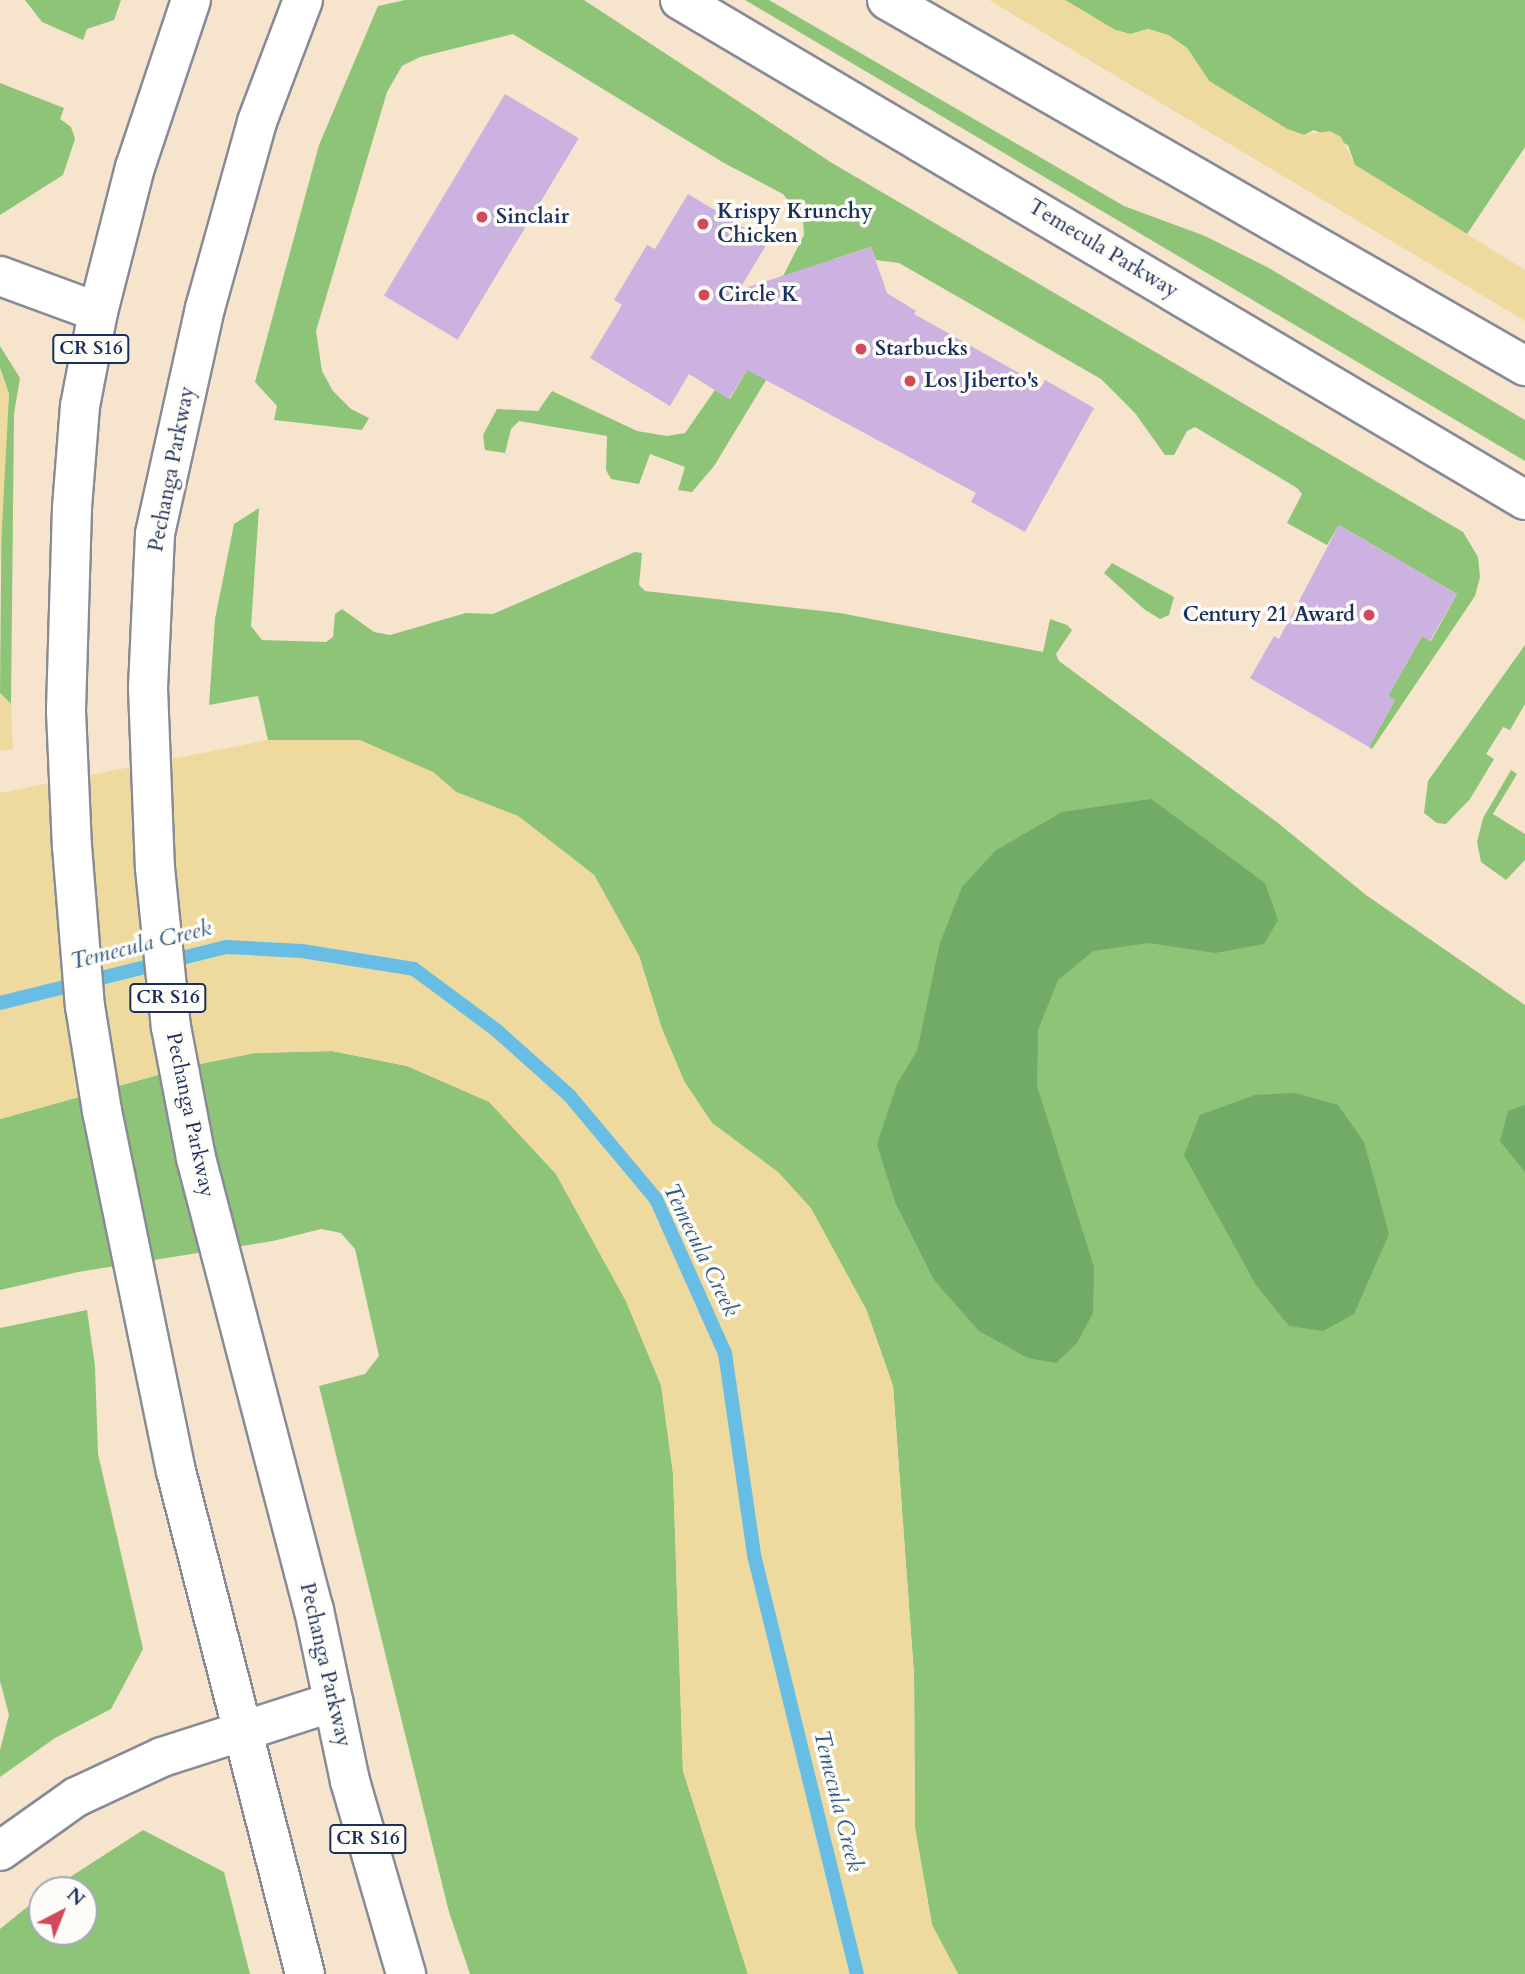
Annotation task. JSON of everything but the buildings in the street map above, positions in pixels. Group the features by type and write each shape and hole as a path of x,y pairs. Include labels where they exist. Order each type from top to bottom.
{"main road":[{"name":"CR S16","path":"191,0 135,166 98,312 80,406 66,711 85,1006 102,1111 148,1324 176,1471 305,1974"},
{"name":"Pechanga Parkway","path":"303,0 257,122 205,308 155,534 148,688 155,867 171,1027 231,1302 314,1610 350,1781 406,1974"},
{"name":"Temecula Parkway","path":"680,0 1525,500"},
{"path":"887,0 1525,366"},
{"path":"0,276 98,312"},
{"path":"0,1850 76,1797 165,1756 333,1702"}],"green space":[{"path":"25,0 121,0 114,20 87,29 83,40 42,22"},
{"path":"405,0 584,0 832,163 1463,532 1478,557 1480,577 1475,596 1372,749 1369,747 1395,700 1388,696 1422,636 1431,641 1457,594 1339,525 1327,545 1287,523 1302,494 1297,488 1195,427 1187,431 1174,455 1165,455 1135,413 1101,379 899,263 876,260 871,247 833,259 839,277 822,288 714,466 692,492 678,490 685,467 650,454 639,484 611,479 606,470 607,436 519,421 511,429 505,453 485,450 483,435 497,409 538,411 552,391 637,431 667,436 685,433 715,390 730,399 794,290 780,282 804,235 803,220 783,194 724,163 513,34 420,57 402,66 387,92 316,331 322,371 333,391 351,409 369,418 362,430 274,420 277,406 255,382 319,145 378,6"},
{"path":"745,0 769,0 1124,206 1205,236 1267,267 1525,420 1525,461"},
{"path":"1065,0 1525,0 1525,147 1467,234 1355,165 1348,145 1314,130 1304,135 1287,129 1209,81 1187,48 1168,35 1148,29 1130,34 1115,30"},
{"path":"0,83 64,108 60,119 71,127 75,139 63,175 0,215"},
{"path":"0,346 20,378 14,414 11,704 0,693 2,469 9,394 0,368"},
{"path":"259,508 251,626 262,640 326,642 333,637 335,614 342,609 374,632 390,635 466,613 493,614 635,552 642,553 639,585 645,591 840,613 1043,652 1050,619 1067,625 1072,630 1056,654 1059,661 1278,823 1366,895 1525,1005 1525,1974 958,1974 932,1925 915,1828 914,1675 893,1386 866,1309 779,1173 712,1123 684,1081 662,1029 639,956 594,875 518,816 456,792 433,772 299,741 268,740 258,696 209,705 215,619 234,524"},
{"path":"1112,563 1174,597 1169,615 1160,619 1144,609 1104,573"},
{"path":"1525,645 1525,704 1510,730 1503,727 1486,754 1494,759 1470,799 1446,824 1437,823 1424,813 1428,781"},
{"path":"1511,770 1517,774 1493,814 1525,834 1525,860 1506,880 1481,862 1477,842 1483,818"},
{"path":"1151,799 1265,883 1278,920 1264,944 1215,953 1149,943 1093,951 1058,980 1038,1030 1037,1086 1094,1267 1093,1313 1077,1343 1056,1363 1028,1358 979,1331 934,1280 895,1202 877,1144 897,1084 917,1051 940,943 962,887 995,851 1062,812"},
{"path":"332,1051 407,1066 489,1101 556,1174 626,1301 661,1385 673,1473 683,1771 748,1974 470,1974 449,1912 319,1386 365,1374 379,1356 355,1249 341,1233 321,1229 273,1241 78,1272 0,1290 0,1119 190,1066 254,1053"},
{"path":"1295,1093 1338,1105 1364,1142 1389,1234 1354,1314 1323,1331 1289,1326 1256,1285 1184,1155 1200,1115 1255,1095"},
{"path":"1525,1105 1525,1172 1500,1141 1508,1111"},
{"path":"87,1310 95,1366 98,1454 143,1649 111,1709 55,1738 0,1777 0,1750 9,1715 0,1681 0,1328"},
{"path":"143,1830 224,1872 250,1974 0,1974 0,1929 28,1906 28,1946 98,1946 98,1876 72,1876"}],"sand":[{"path":"989,0 1065,0 1115,30 1130,34 1148,29 1168,35 1187,48 1209,81 1287,129 1304,135 1330,131 1341,137 1355,165 1525,270 1525,321"},
{"path":"0,368 9,394 0,565"},
{"path":"0,693 11,704 13,749 0,751"},
{"path":"267,740 360,740 433,772 456,792 518,816 594,875 639,956 662,1029 684,1081 712,1123 779,1173 811,1208 866,1309 893,1386 914,1675 915,1828 932,1925 958,1974 748,1974 683,1771 673,1473 661,1385 626,1301 556,1174 489,1102 407,1066 332,1051 255,1053 190,1066 0,1119 0,793"}],"waterway":[{"name":"Temecula Creek","path":"0,1003 226,947 302,951 414,969 496,1030 569,1095 656,1199 725,1353 754,1555 857,1974"}],"place":[{"name":"Sinclair","path":"482,217"},
{"name":"Krispy Krunchy Chicken","path":"703,224"},
{"name":"Circle K","path":"704,295"},
{"name":"Starbucks","path":"861,349"},
{"name":"Los Jiberto's","path":"910,381"},
{"name":"Century 21 Award","path":"1369,615"}]}
